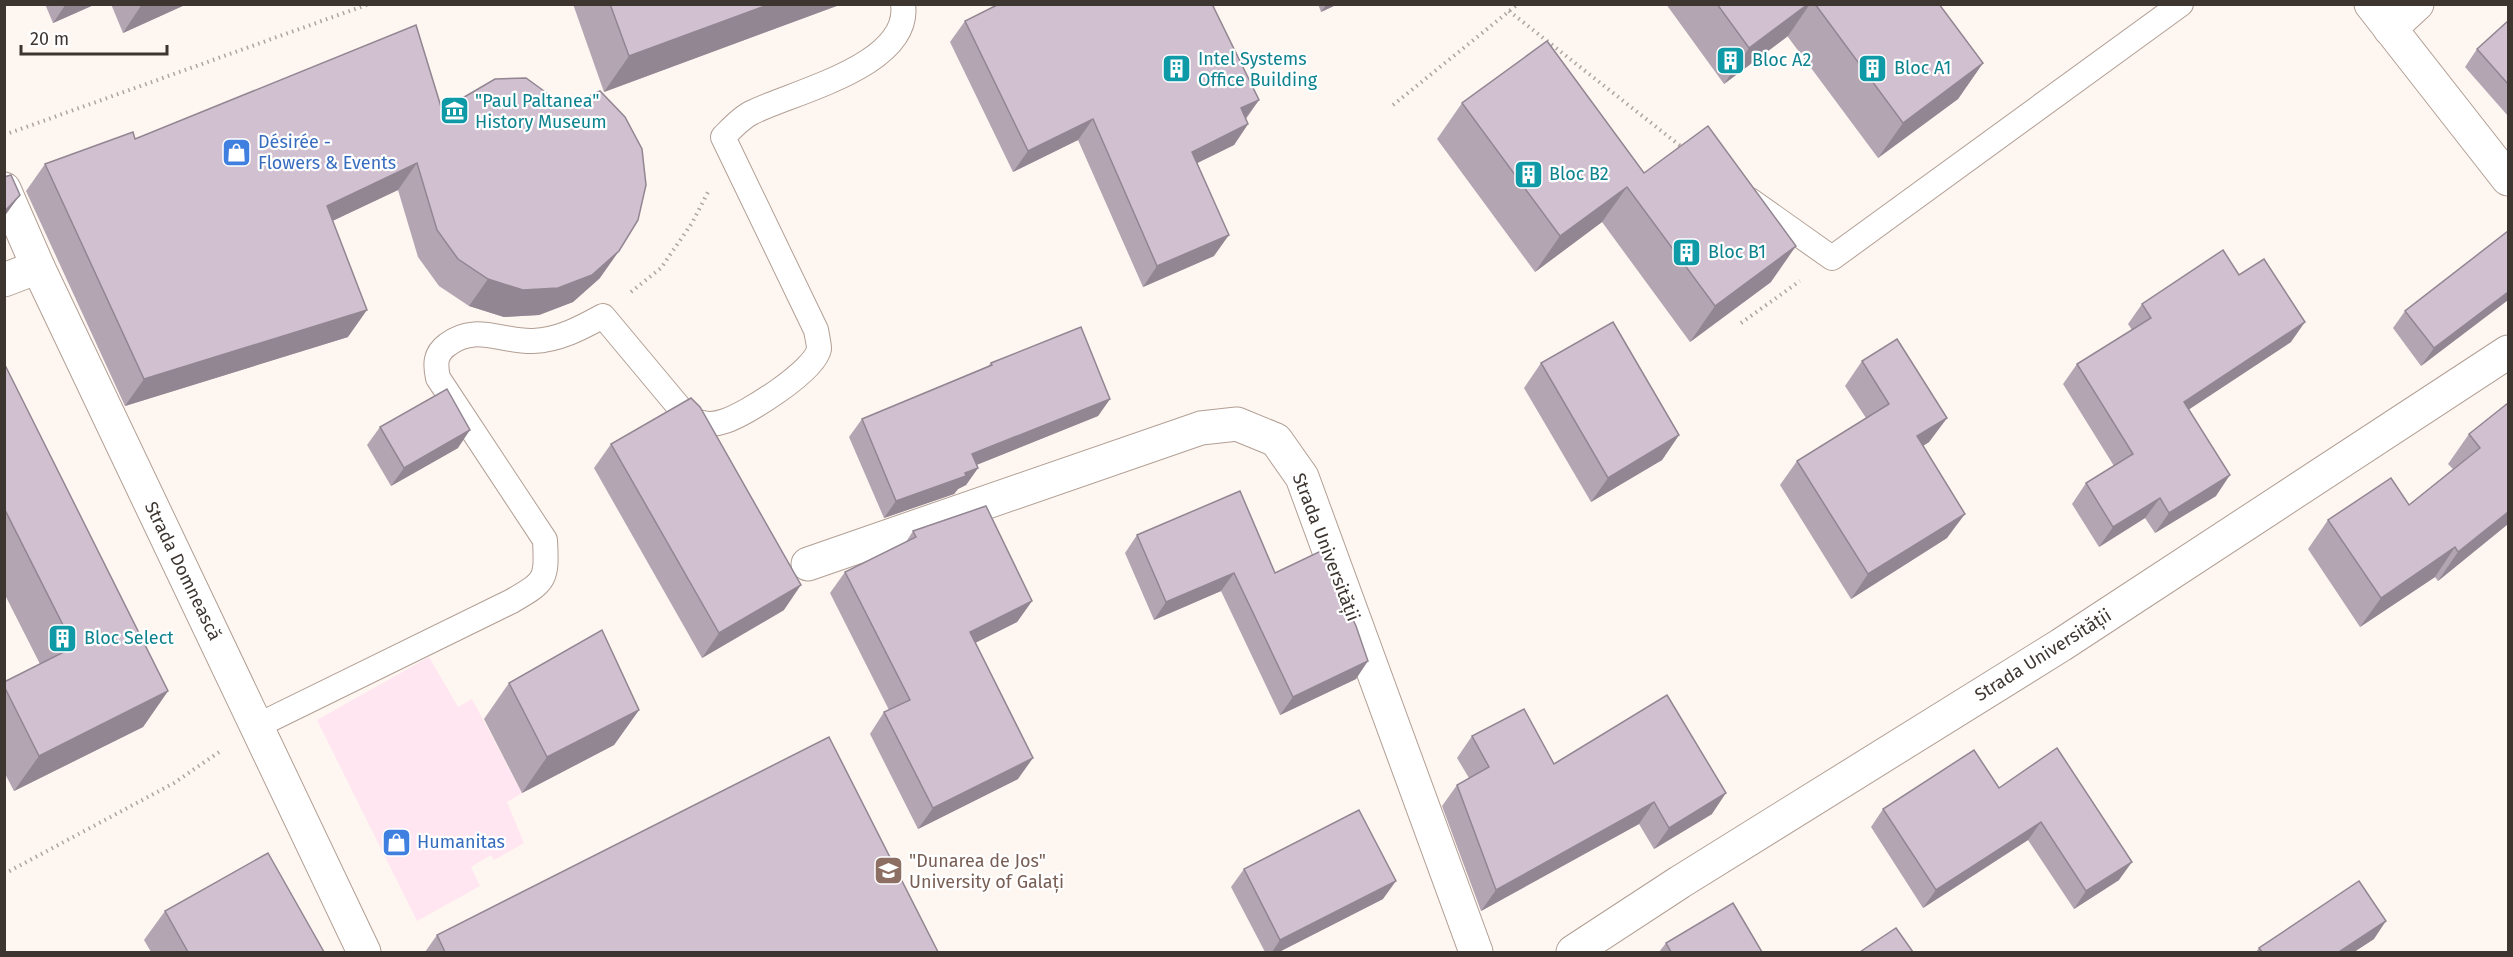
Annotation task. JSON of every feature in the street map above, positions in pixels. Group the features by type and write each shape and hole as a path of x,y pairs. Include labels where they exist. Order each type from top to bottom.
{"street":[{"path":"2417,4 2380,17 2508,179"},
{"name":"Strada Domnească","path":"4,189 38,267 364,952"},
{"path":"4,280 38,267"},
{"name":"Strada Universității","path":"1574,952 1680,882 2071,638 2508,352"},
{"name":"Strada Universității","path":"808,564 1201,428 1237,424 1276,440 1302,477 1476,952"}],"lane":[{"path":"257,726 479,618 538,586 546,570 545,540 438,378 435,364 441,350 456,338 475,332 532,341 570,334 603,316 689,419 705,425 726,421 799,377 812,362 819,349 816,330 723,137 749,114 860,69 885,49 899,30 903,4"},
{"path":"1735,190 1832,258 2181,4"}],"path":[{"path":"4,135 369,4"},
{"path":"1393,105 1518,4"},
{"path":"1509,11 1735,190"},
{"path":"603,316 661,268 692,223 710,189 723,137"},
{"path":"1741,322 1832,258"},
{"path":"4,874 174,783 257,726"}],"shaded area":[{"path":"429,657 458,707 472,699 522,793 507,802 524,843 494,860 491,855 471,867 480,886 417,921 317,720"}],"building":[{"path":"610,4 770,4 629,56"},
{"path":"999,4 1212,4 1259,100 1241,108 1248,124 1192,152 1229,235 1157,266 1093,119 1028,151 965,21"},
{"path":"1717,4 1808,4 1749,48"},
{"path":"1815,4 1939,4 1983,63 1903,123"},
{"path":"2508,21 2508,84 2477,49"},
{"path":"416,25 442,110 495,79 526,78 566,107 600,91 625,117 642,149 646,185 638,220 619,251 592,275 558,288 523,290 488,279 458,259 437,230 417,163 327,206 367,310 144,379 45,164 133,132 135,139"},
{"path":"1547,41 1644,173 1708,126 1796,246 1715,306 1627,187 1560,236 1462,103"},
{"path":"11,175 20,195 4,212 4,177"},
{"path":"2508,231 2508,292 2434,348 2405,311"},
{"path":"2223,250 2239,275 2264,259 2305,322 2184,402 2230,475 2169,513 2160,498 2113,527 2086,483 2133,454 2077,364 2151,318 2142,304"},
{"path":"1613,322 1679,435 1608,478 1541,363"},
{"path":"1081,327 1110,399 972,454 978,468 965,473 966,476 896,501 862,419"},
{"path":"1897,339 1947,418 1917,436 1965,514 1868,574 1797,461 1889,404 1862,361"},
{"path":"4,363 168,691 39,756 4,682 74,647 4,508"},
{"path":"447,389 470,430 404,468 380,427"},
{"path":"691,398 700,407 801,585 719,633 611,444"},
{"path":"2508,403 2508,512 2458,552 2455,547 2381,598 2328,520 2391,478 2409,505 2480,448 2469,434"},
{"path":"1240,491 1275,573 1321,551 1356,626 1368,661 1293,697 1234,573 1166,602 1137,535"},
{"path":"986,506 1032,601 970,632 1033,758 933,808 884,712 910,700 845,572 916,537 913,531"},
{"path":"602,630 639,710 547,757 509,683"},
{"path":"1667,695 1726,793 1669,828 1654,802 1496,890 1457,785 1489,767 1472,736 1524,709 1554,764"},
{"path":"829,737 938,952 445,952 437,935"},
{"path":"2057,748 2132,862 2086,891 2041,822 1936,890 1883,809 1974,750 1999,788"},
{"path":"1359,810 1396,881 1280,940 1244,869"},
{"path":"268,853 324,952 188,952 165,911"},
{"path":"2359,881 2386,921 2339,952 2262,952 2259,948"},
{"path":"1733,903 1762,952 1671,952 1666,943"},
{"path":"1896,928 1913,952 1860,952"}],"place":[{"name":"Bloc A2","path":"1731,60"},
{"name":"Bloc A1","path":"1873,68"},
{"name":"Intel Systems Office Building","path":"1177,69"},
{"name":"\"Paul Paltanea\" History Museum","path":"454,111"},
{"name":"Désirée - Flowers & Events","path":"237,152"},
{"name":"Bloc B2","path":"1528,174"},
{"name":"Bloc B1","path":"1687,252"},
{"name":"Bloc Select","path":"63,638"},
{"name":"Humanitas","path":"396,842"},
{"name":"\"Dunarea de Jos\" University of Galați","path":"888,871"}]}
